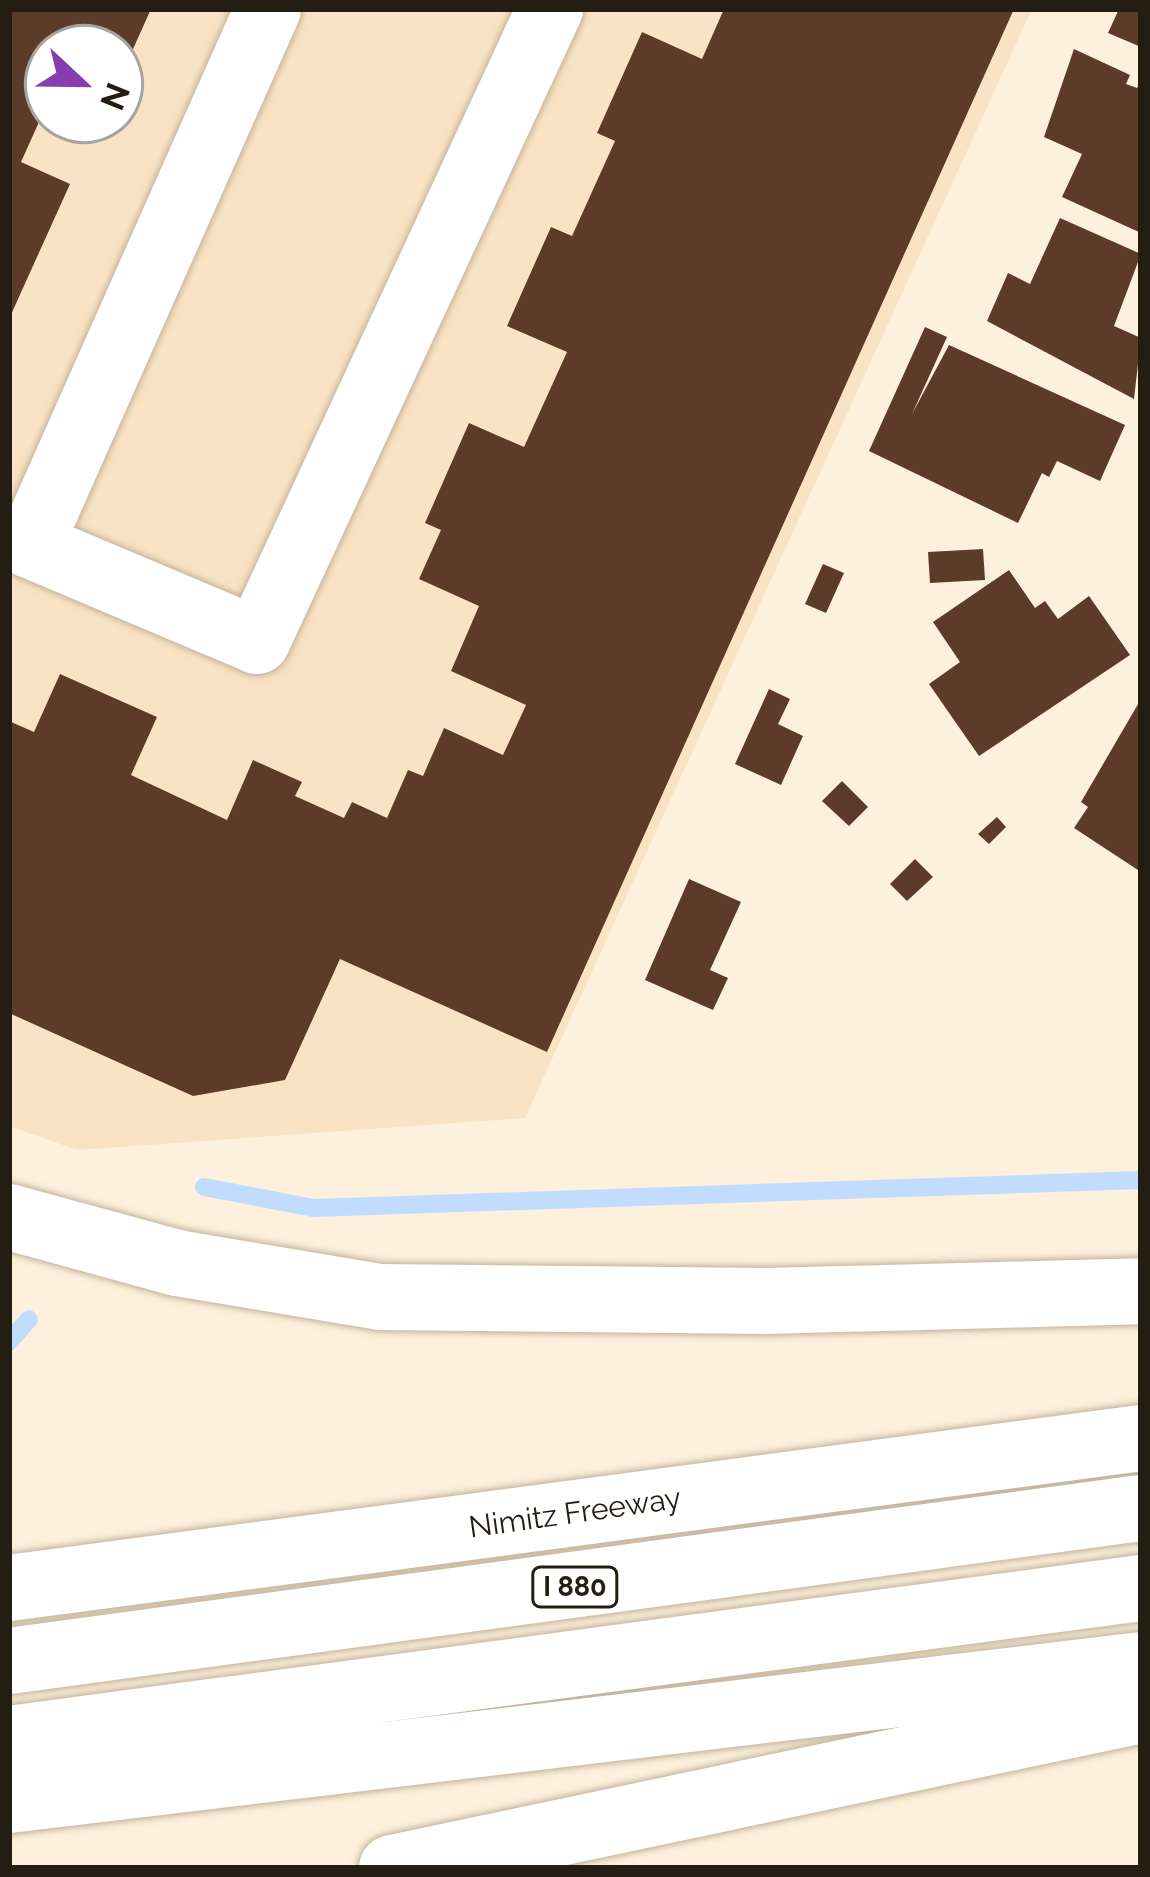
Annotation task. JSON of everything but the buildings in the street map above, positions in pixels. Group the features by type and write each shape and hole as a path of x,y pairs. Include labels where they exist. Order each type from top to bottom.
{"main road":[{"path":"268,9 20,541 257,641 550,9"},
{"path":"9,1217 177,1263 380,1297 704,1302 1141,1291"},
{"name":"Nimitz Freeway","path":"9,1588 1141,1438"},
{"name":"I 880","path":"9,1661 1141,1508"},
{"path":"9,1739 1141,1588"},
{"path":"9,1800 1141,1665"},
{"path":"392,1868 1141,1710"}],"shaded area":[{"path":"9,9 1032,9 525,1118 77,1150 9,1126"}],"waterway":[{"path":"204,1187 314,1208 1141,1180"},
{"path":"9,1342 29,1319"}]}
